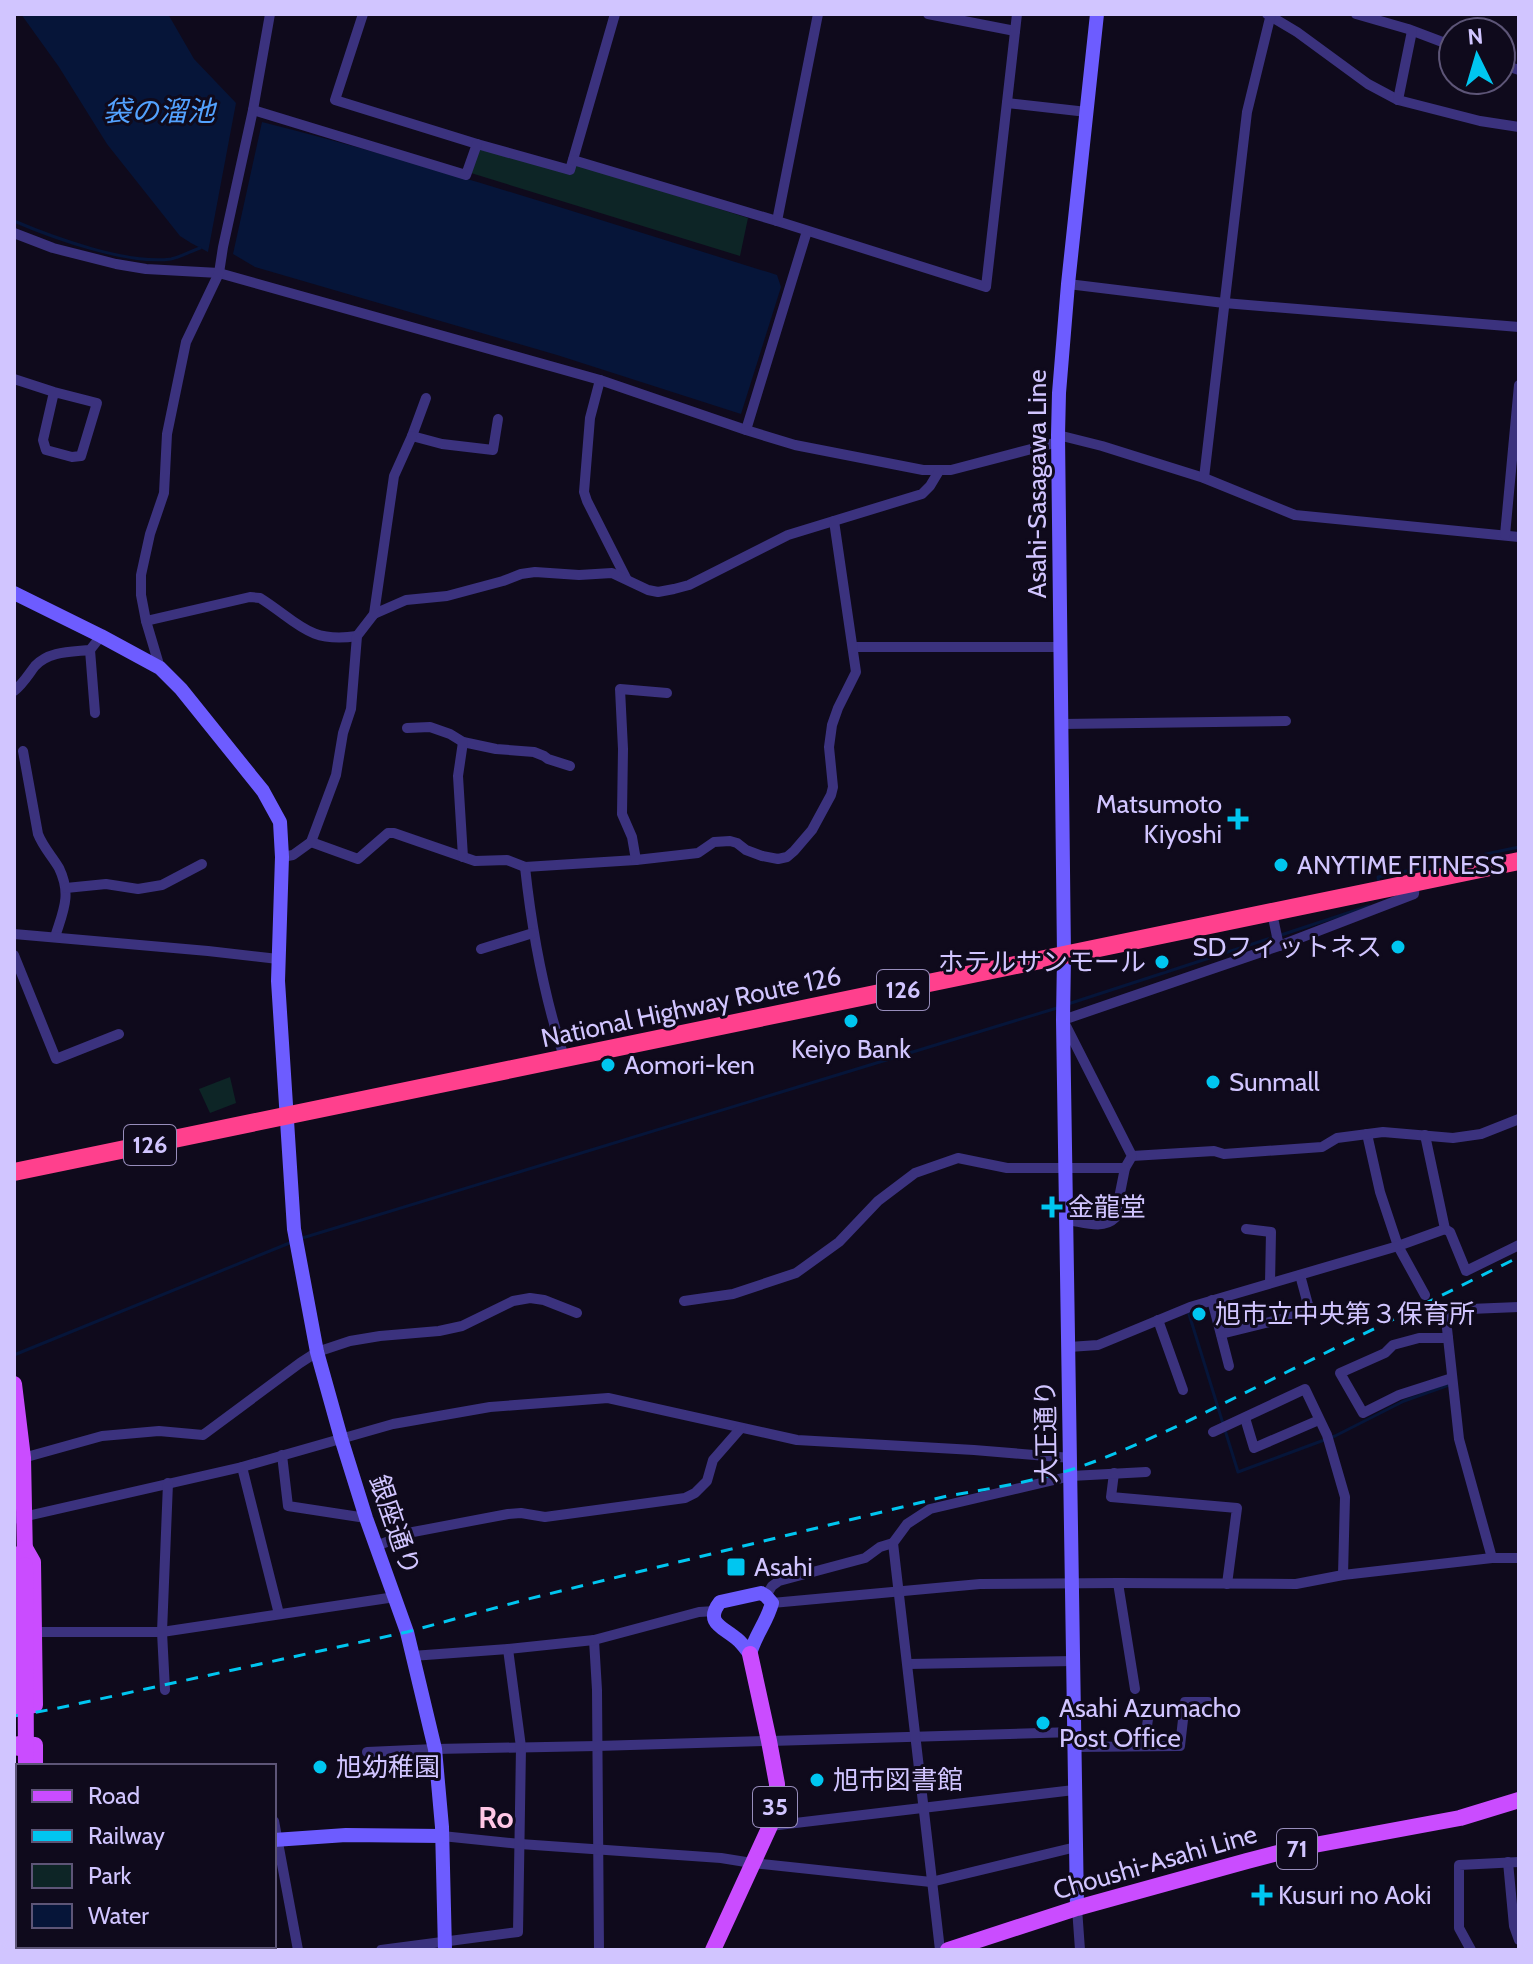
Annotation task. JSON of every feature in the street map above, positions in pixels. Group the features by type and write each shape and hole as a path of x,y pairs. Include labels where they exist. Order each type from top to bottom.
{"highway":[{"name":"National Highway Route 126","path":"14,1172 1519,861"}],"main road":[{"path":"14,1384 23,1458 19,1517 25,1548 26,1764"},
{"path":"25,1548 33,1562 35,1705 15,1707 16,1562 25,1548"},
{"name":"35","path":"713,1950 770,1826 777,1799 769,1741 750,1654"},
{"path":"19,1764 19,1744 35,1745 35,1764"},
{"name":"Choushi-Asahi Line","path":"948,1950 1077,1908 1293,1849 1460,1818 1519,1800"}],"street":[{"path":"160,668 146,621 141,575 150,534 164,493 167,434 181,361 186,342 219,273 270,14"},
{"path":"363,14 335,100 570,170 615,14"},
{"path":"777,221 818,14"},
{"path":"928,14 1015,31"},
{"path":"573,160 986,287 1017,14"},
{"name":"Asahi-Sasagawa Line","path":"1064,956 1059,393 1097,14"},
{"path":"1356,14 1437,40"},
{"path":"1398,100 1410,30 1409,14"},
{"path":"1204,478 1247,112 1269,15 1368,84 1398,100 1480,121 1519,127"},
{"path":"1007,103 1087,112"},
{"path":"253,110 466,175 477,144"},
{"path":"746,430 807,231"},
{"path":"14,233 53,248 116,264 219,273 600,380 746,430 828,452 939,471 1058,438 1102,446 1204,478 1295,515 1519,537"},
{"path":"1068,284 1224,303 1519,327"},
{"path":"14,379 97,403 81,456 72,457 46,450 43,440 54,392"},
{"path":"600,380 590,418 584,492 626,578"},
{"path":"1505,535 1519,385"},
{"path":"374,614 394,476 426,398"},
{"path":"412,436 442,444 493,450 498,419"},
{"path":"282,857 293,855 311,842 336,775 343,733 351,709 357,636 374,614 406,600 447,596 535,572 579,575 612,573 658,592 689,585 788,535 922,494 939,471"},
{"path":"311,842 358,859 388,833 394,833 475,861 507,860 525,867 698,853 714,842 730,841 754,853 778,859 787,857 812,830 831,795 829,747 832,725 856,672 834,521"},
{"name":"銀座通り","path":"14,593 160,668 181,689 263,791 280,822 282,857 278,959 296,1240 317,1352 366,1518 407,1632 435,1749 442,1836 445,1945"},
{"path":"146,621 250,597 260,598 310,634 346,638 357,636"},
{"path":"95,713 90,650 101,636"},
{"path":"853,647 1060,647"},
{"path":"14,691 38,663 56,653 90,650"},
{"path":"636,860 632,837 622,814 620,689 667,693"},
{"path":"1061,724 1286,721"},
{"path":"407,728 430,727 463,742 534,752 570,766"},
{"path":"463,742 458,776 463,857"},
{"path":"23,751 38,834 43,847 58,866 66,888 67,897 55,937"},
{"path":"66,888 106,884 138,889 162,885 202,864"},
{"path":"525,867 533,933 544,987 565,1060"},
{"path":"1132,1156 1063,1020 1277,940 1414,894 1415,883"},
{"path":"1272,913 1277,940"},
{"path":"481,949 533,933"},
{"path":"14,934 278,959"},
{"path":"14,955 56,1059 119,1034"},
{"name":"大正通り","path":"1064,956 1077,1908"},
{"path":"1132,1156 1322,1147 1337,1138 1383,1132 1453,1138 1481,1134 1519,1119"},
{"path":"1367,1134 1380,1192 1398,1246 1425,1295"},
{"path":"1425,1135 1445,1229 1450,1232 1466,1271 1519,1245"},
{"path":"1067,1220 1105,1225 1112,1222 1125,1168 1132,1156"},
{"path":"684,1301 733,1294 796,1273 839,1242 878,1201 915,1173 958,1158 1007,1168 1125,1168"},
{"path":"1246,1229 1271,1232 1270,1283"},
{"path":"1069,1347 1098,1345 1190,1307 1398,1246 1445,1229"},
{"path":"1221,1334 1310,1312 1300,1275"},
{"path":"23,1458 102,1436 159,1431 203,1435 317,1352 350,1341 462,1326 513,1301 530,1298 577,1313"},
{"path":"1212,1300 1229,1366"},
{"path":"1492,1558 1459,1439 1445,1310 1519,1307"},
{"path":"1158,1320 1183,1390"},
{"path":"1448,1338 1419,1338 1393,1345 1385,1353 1340,1373 1363,1413 1399,1395 1452,1378"},
{"path":"1213,1432 1305,1389 1327,1435 1345,1497 1343,1575"},
{"path":"19,1517 242,1467 393,1424 490,1407 608,1398 797,1440 1071,1458"},
{"path":"1245,1418 1254,1448 1319,1420"},
{"path":"376,1546 413,1532 508,1514 545,1517 685,1498 707,1481 713,1460 741,1428"},
{"path":"282,1455 288,1506 366,1518"},
{"path":"242,1467 279,1614"},
{"path":"750,1654 769,1614 772,1586 779,1581 865,1558 880,1547 893,1543 907,1524 930,1509 1071,1476 1146,1472"},
{"path":"1114,1473 1111,1497 1237,1508 1227,1584"},
{"path":"164,1684 162,1632 168,1483"},
{"path":"893,1543 940,1950"},
{"path":"750,1654 715,1621 715,1611 720,1602 761,1593 769,1600 980,1584 1296,1584 1343,1575 1492,1558 1519,1558"},
{"path":"1118,1583 1135,1689"},
{"path":"33,1632 162,1632 395,1597"},
{"path":"412,1656 594,1640 699,1612 715,1611"},
{"path":"594,1640 599,1950"},
{"path":"381,1950 445,1945 518,1932 521,1747 508,1649"},
{"path":"908,1664 1074,1661"},
{"path":"367,1752 915,1736 1180,1746 1185,1702 1208,1702"},
{"path":"1144,1746 1148,1719"},
{"path":"770,1826 1074,1790"},
{"path":"298,1950 276,1840 346,1835 442,1836 721,1858 931,1882 1076,1847"},
{"path":"1471,1950 1459,1928 1459,1865 1514,1862 1514,1926 1519,1940"},
{"path":"1077,1908 1080,1950"}],"green space":[{"path":"479,148 572,174 576,164 748,218 740,256 471,173"},
{"path":"230,1077 236,1103 210,1113 199,1089"}],"water":[{"name":"袋の溜池","path":"21,14 168,14 194,59 236,103 208,252 180,236 107,144 59,67"},
{"path":"262,122 456,176 777,275 781,287 741,414 557,355 255,267 233,254"}],"waterway":[{"path":"14,221 70,242 134,258 171,259 200,248"},
{"path":"1379,885 1378,877 1519,847"},
{"path":"1281,935 1369,906"},
{"path":"1068,1004 1274,937"},
{"path":"299,1239 1057,1008"},
{"path":"14,1355 292,1242"},
{"path":"1189,1314 1238,1472 1335,1436 1404,1401 1449,1385"}],"railway":[{"path":"14,1716 407,1632 528,1599 947,1496 1025,1482 1070,1470 1180,1425 1519,1257"}],"place":[{"name":"Matsumoto Kiyoshi","path":"1238,819"},
{"name":"ANYTIME FITNESS","path":"1281,865"},
{"name":"SDフィットネス","path":"1398,947"},
{"name":"ホテルサンモール","path":"1162,962"},
{"name":"Keiyo Bank","path":"851,1021"},
{"name":"Aomori-ken","path":"608,1065"},
{"name":"Sunmall","path":"1213,1082"},
{"name":"金龍堂","path":"1052,1207"},
{"name":"旭市立中央第３保育所","path":"1199,1314"},
{"name":"Asahi","path":"736,1567"},
{"name":"Asahi Azumacho Post Office","path":"1043,1723"},
{"name":"旭幼稚園","path":"320,1767"},
{"name":"旭市図書館","path":"817,1780"},
{"name":"Kusuri no Aoki","path":"1262,1895"}],"district":[{"name":"Ro","path":"496,1818"}]}
